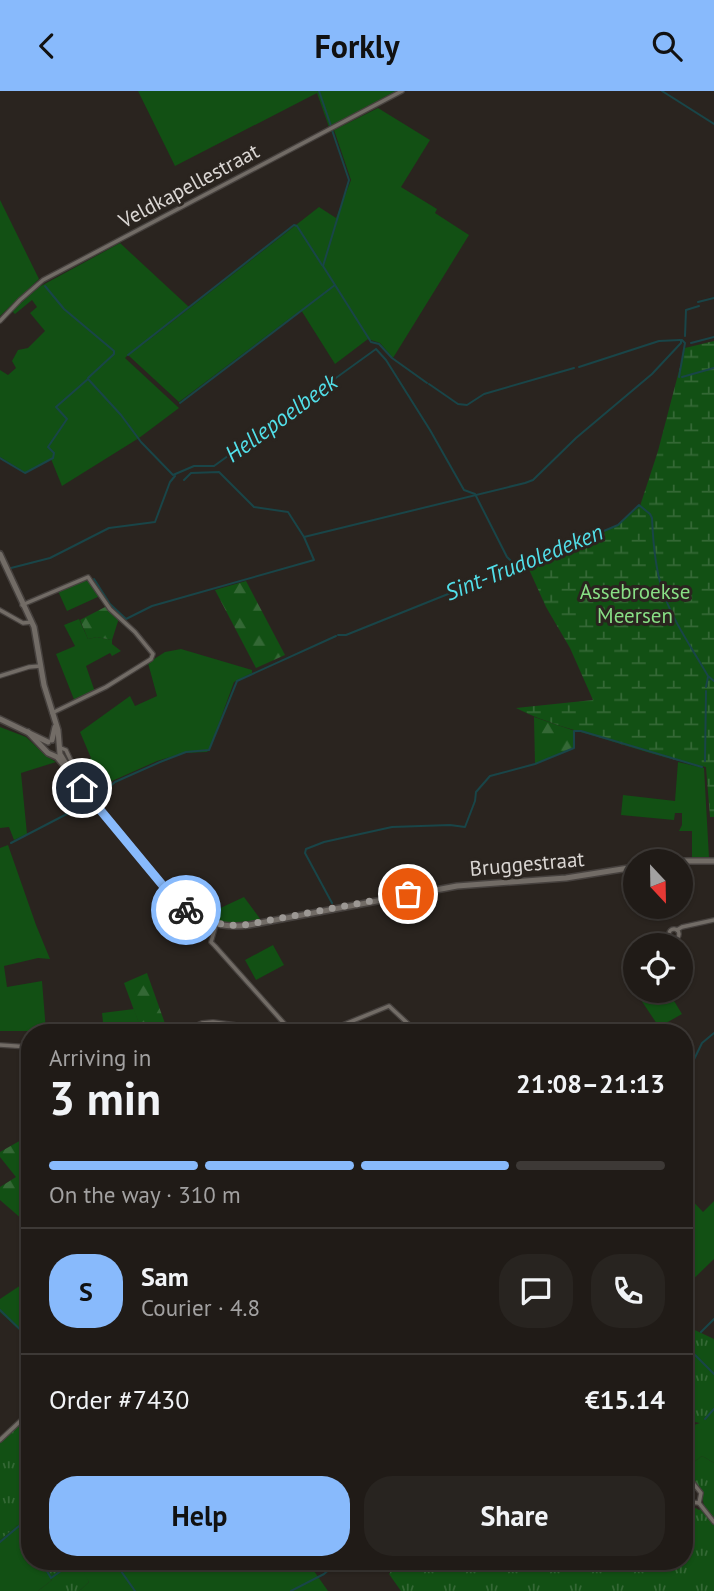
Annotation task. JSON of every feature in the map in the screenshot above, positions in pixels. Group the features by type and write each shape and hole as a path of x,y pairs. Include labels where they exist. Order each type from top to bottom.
{"main road":[{"path":"0,554 32,622 55,724 48,753 58,752"},
{"path":"0,719 51,743 58,752"},
{"name":"Bruggestraat","path":"58,752 69,771 174,899 189,913 216,925 248,925 457,886 566,878 623,869"},
{"path":"693,861 714,861"}],"street":[{"name":"Veldkapellestraat","path":"0,321 29,291 43,281 402,91"},
{"path":"23,605 88,577 104,601 135,632 153,656 124,677 52,713"},
{"path":"0,610 20,622 32,622"},
{"path":"0,676 40,666"},
{"path":"58,752 66,750 74,767 69,771"},
{"path":"677,930 714,920"},
{"path":"216,925 212,942 285,1024"},
{"path":"345,1024 389,1006 408,1024"},
{"path":"201,1024 233,1024"},
{"path":"0,1045 21,1046"},
{"path":"0,1440 21,1420"},
{"path":"693,1482 701,1493 699,1503"},
{"path":"693,1502 699,1503 714,1521"}],"green space":[{"path":"138,91 397,91 329,127 317,93 175,166"},
{"path":"378,108 430,140 401,187 437,209 435,213 469,235 393,358 380,343 368,339 335,364 301,310 179,402 128,355 125,358 179,408 139,438 62,486 51,459 26,473 0,457 0,370 8,375 16,368 12,361 18,350 28,348 45,331 30,313 37,307 32,300 15,314 12,311 39,287 120,243 189,307 141,346 319,207 336,218 351,180 334,130"},
{"path":"0,200 39,279 0,316"},
{"name":"Assebroekse Meersen","path":"714,341 714,817 710,817 706,767 561,726 516,708 593,700 570,648 546,607 527,565 618,525 640,506 658,451 685,348"},
{"path":"88,579 100,596 67,611 58,591"},
{"path":"246,581 285,655 256,668 215,590"},
{"path":"107,606 119,618 112,640 97,637 88,639 80,620"},
{"path":"79,619 88,639 97,637 112,640 112,644 121,651 112,656 110,653 86,666 95,692 75,702 56,654 75,646 64,625"},
{"path":"181,649 252,670 252,673 234,682 207,752 184,753 157,761 112,781 94,799 76,765 91,758 80,732 130,696 135,706 157,696 148,663 165,652"},
{"path":"534,717 575,731 575,747 535,764"},
{"path":"0,727 26,737 56,762 21,773 27,834 14,840 9,827 0,828"},
{"path":"678,762 704,768 709,858 693,857 692,831 679,831 682,813 675,813 674,820 621,815 623,795 675,801"},
{"path":"8,845 50,959 38,958 4,966 7,987 42,981 45,1024 21,1024 21,1031 0,1031 0,848"},
{"path":"244,897 261,920 229,923 201,917"},
{"path":"273,945 284,965 256,980 245,960"},
{"path":"147,973 165,1024 139,1024 124,983"},
{"path":"643,1003 675,1003 682,1014 664,1024 657,1024"},
{"path":"134,1009 139,1024 103,1024 102,1013"},
{"path":"21,1140 21,1218 0,1200 0,1187 16,1177 0,1157 0,1152"},
{"path":"693,1201 703,1212 714,1201 714,1259 693,1279"},
{"path":"21,1285 21,1332 0,1312 0,1299"},
{"path":"693,1329 714,1339 714,1447 710,1444 706,1429 693,1433 693,1424 700,1423 693,1422"},
{"path":"21,1421 21,1531 17,1525 0,1540 0,1441"},
{"path":"707,1429 714,1447 714,1463 702,1456 693,1461 693,1432"},
{"path":"702,1456 714,1463 714,1591 401,1591 389,1574 392,1570 693,1570 693,1507 699,1510 704,1506 702,1495 693,1481 693,1463"},
{"path":"17,1525 21,1531 21,1570 46,1570 52,1580 38,1591 0,1591 0,1540"},
{"path":"46,1570 88,1570 84,1573 89,1582 79,1591 38,1591 52,1580"},
{"path":"87,1570 313,1570 328,1591 79,1591 89,1582 83,1573"}],"waterway":[{"path":"319,91 331,126"},
{"path":"662,91 714,124"},
{"path":"332,130 349,180 323,266 371,342 379,344 392,358 427,383"},
{"path":"128,355 294,225 322,265"},
{"path":"180,403 335,285"},
{"path":"45,286 64,309 114,351 88,378"},
{"path":"698,302 714,298"},
{"path":"685,336 686,310 699,306"},
{"path":"691,343 714,337"},
{"path":"579,367 659,341 680,340"},
{"path":"184,480 191,473 219,472 254,507 288,512 304,537 525,483 533,480 576,438 652,374 681,340"},
{"path":"679,377 685,343 682,340"},
{"name":"Hellepoelbeek","path":"0,458 25,473 53,458 54,453 48,447 67,419 56,407 88,379 173,475 194,466 214,466 376,349 386,360 430,430 464,490 475,494 507,557 516,566"},
{"path":"429,384 458,404 467,405 484,394 574,368"},
{"path":"682,377 714,368"},
{"path":"11,568 50,558 109,528 155,522 170,482 175,476"},
{"name":"Sint-Trudoledeken","path":"338,635 346,635 618,525 639,505 652,518 656,563 666,600 689,644 708,676 714,681"},
{"path":"94,579 110,604 126,619 152,606 314,560 304,537"},
{"name":"Sint-Trudoledeken","path":"96,799 115,782 160,762 186,752 209,750 237,681 336,636"},
{"path":"706,687 708,677"},
{"path":"705,761 706,691"},
{"path":"332,903 305,853 306,849 324,842 392,827 465,827 476,792 490,776 535,764 574,748 574,731 702,767"},
{"name":"Sint-Trudoledeken","path":"11,843 88,803"},
{"name":"Sint-Trudoledeken","path":"693,1062 702,1043 714,1033"},
{"path":"0,1310 21,1330"},
{"path":"701,1332 714,1319"},
{"path":"693,1353 714,1374"},
{"path":"705,1419 714,1409"},
{"path":"0,1542 19,1526 21,1529"},
{"path":"46,1570 51,1578 62,1570"},
{"path":"120,1570 135,1591"},
{"path":"291,1591 329,1570"}],"way so far":[{"path":"186,910 216,925 239,926 408,894"}],"route":[{"path":"82,788 186,910"}]}
